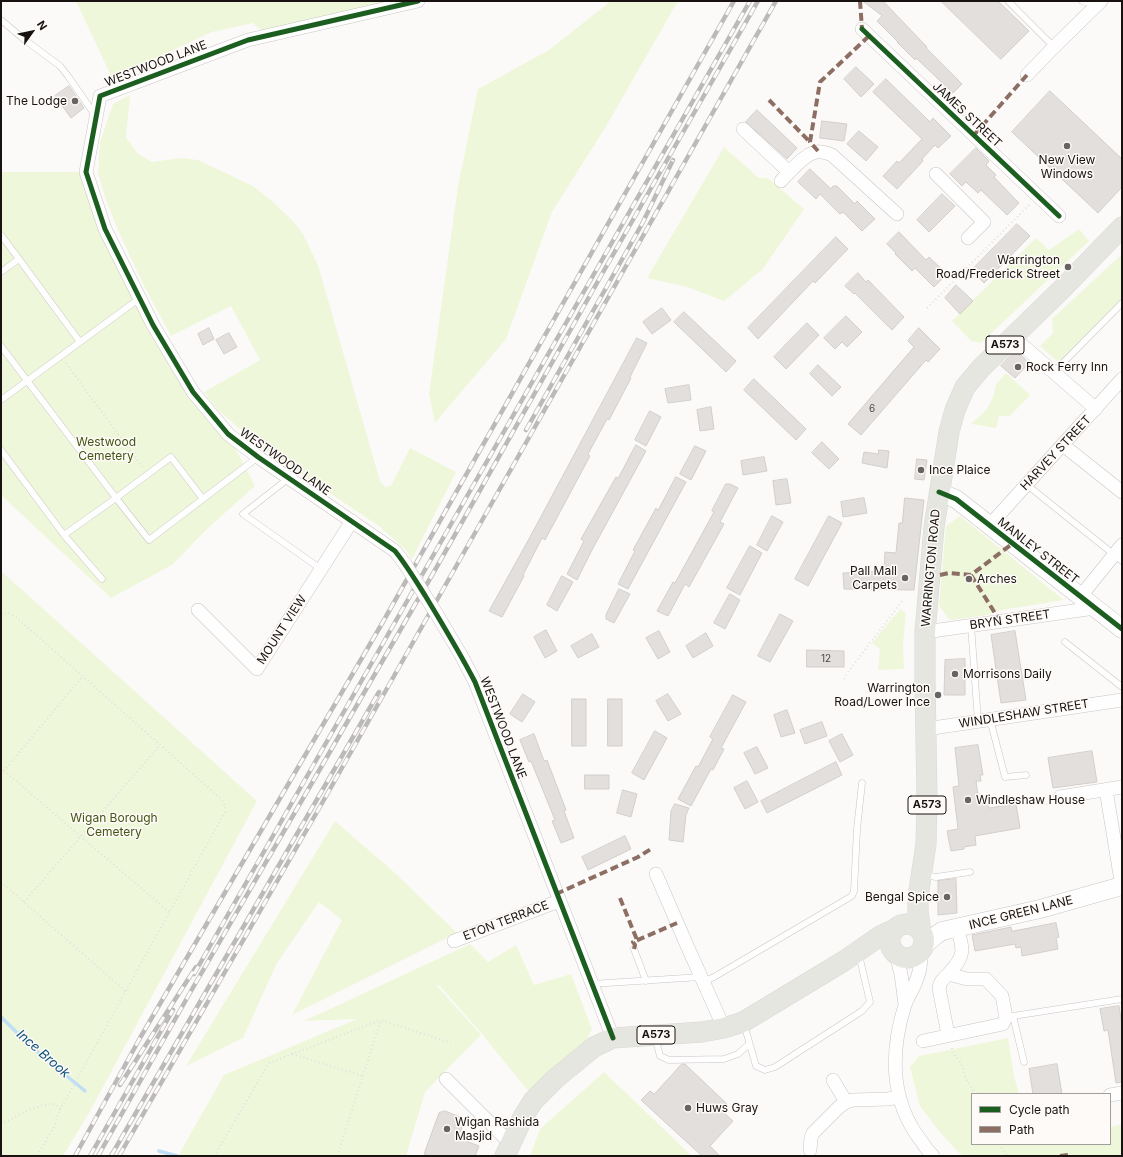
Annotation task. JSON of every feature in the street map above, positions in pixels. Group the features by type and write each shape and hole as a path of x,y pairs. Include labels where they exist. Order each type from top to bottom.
{"main road":[{"name":"WARRINGTON ROAD","path":"922,943 918,908 920,878 926,844 927,798 925,632 934,527 949,432 955,410 965,387 981,368 1122,228"},
{"name":"WARRINGTON ROAD","path":"895,929 908,907 920,878"},
{"name":"A573","path":"508,1149 522,1119 533,1101 556,1079 594,1047 613,1038 702,1032 724,1028 743,1022 854,956 880,936 901,925 906,924 917,927 922,943 917,955 907,958 896,954 875,953 854,956"},
{"name":"A573","path":"895,929 892,934 890,944 896,954"}],"street":[{"name":"WESTWOOD LANE","path":"418,1 248,40 100,96 86,172 105,229 153,325 193,392 228,434 258,457 395,551 436,613 475,682 613,1038"},
{"path":"1027,75 1098,3"},
{"name":"JAMES STREET","path":"862,29 1059,216"},
{"path":"743,129 785,176 810,154 818,152 832,154 897,214"},
{"path":"936,174 984,222 968,238"},
{"path":"1013,337 1096,410"},
{"name":"HARVEY STREET","path":"989,526 1122,380"},
{"path":"1063,445 1122,492"},
{"name":"MANLEY STREET","path":"939,492 956,499 1122,630"},
{"name":"MOUNT VIEW","path":"198,610 257,669 352,521"},
{"path":"1080,597 1119,554"},
{"name":"BRYN STREET","path":"925,632 1095,608"},
{"name":"WINDLESHAW STREET","path":"926,729 1122,700"},
{"path":"1060,797 1122,787"},
{"path":"1106,790 1118,835 1122,887"},
{"path":"656,874 724,1028"},
{"name":"INCE GREEN LANE","path":"922,943 930,940 942,931 1040,909 1122,887"},
{"name":"ETON TERRACE","path":"454,941 559,901"},
{"path":"952,1034 939,988 941,980 959,962 962,954 962,946 957,928"},
{"path":"922,943 921,966 914,986 905,1004 898,1035 895,1062 899,1097 906,1117 916,1135 933,1156"},
{"path":"896,954 901,974 905,1004"},
{"path":"924,1041 1003,1024 1009,1017 1002,996 986,979 967,979 948,974"},
{"path":"446,1079 508,1149"},
{"path":"833,1080 846,1102"},
{"path":"1111,1095 1122,1093"},
{"path":"810,1150 813,1133 846,1102 853,1100 888,1099 899,1097"}],"lane":[{"path":"1008,1 1054,47"},
{"path":"1082,1 1098,3"},
{"path":"1,20 60,66 96,117"},
{"path":"1,235 80,342"},
{"path":"1,272 19,259"},
{"path":"1,400 140,298"},
{"path":"1053,373 1122,303"},
{"path":"1,346 149,540 258,457"},
{"path":"1,450 64,535 102,579"},
{"path":"64,535 171,457 203,499"},
{"path":"289,478 243,514 321,569"},
{"path":"1027,485 1119,554"},
{"path":"972,625 984,720 1005,777 1026,775"},
{"path":"1065,642 1122,687"},
{"path":"592,984 646,980 702,979 714,977 852,896 854,891 857,829 862,782"},
{"path":"920,878 970,872"},
{"path":"634,949 646,980"},
{"path":"743,1022 756,1066 765,1070 775,1067 862,1011 870,1002 854,956"},
{"path":"1024,1062 1009,1017 1122,999"},
{"path":"655,1035 660,1056 668,1060 724,1059 738,1054 749,1044"}],"path":[{"path":"927,308 1038,196"},
{"path":"61,356 142,467"},
{"path":"844,679 903,600"},
{"path":"1,614 9,613 17,618 220,798 224,802 225,806 225,812 70,1090 60,1110 54,1127 37,1156"},
{"path":"1,774 83,676"},
{"path":"24,902 160,745"},
{"path":"1,768 169,912"},
{"path":"1,882 125,991"},
{"path":"337,1156 381,1020"},
{"path":"214,1156 269,1063 381,1020 451,1043"},
{"path":"952,1034 952,1052 961,1063 966,1079 975,1093"},
{"path":"292,1054 363,1076"},
{"path":"1,1124 35,1108 53,1104 60,1108 60,1110"},
{"path":"1001,1145 1007,1156"}],"green space":[{"path":"76,1 403,1 290,26 280,25 264,33 253,23 212,32 112,78"},
{"path":"611,1 678,1 605,128 552,212 506,339 435,423 429,394 458,186 478,89 549,50"},
{"path":"130,95 126,137 137,153 152,162 182,158 198,160 253,186 292,220 303,234 318,265 380,481 385,487 391,486 410,448 456,472 412,559 405,549 379,526 259,446 217,409 204,392 260,360 231,306 171,336 143,284 118,230 106,200 98,173 100,142 113,104"},
{"path":"724,147 759,178 768,178 804,209 763,269 724,301 687,287 647,278"},
{"name":"Westwood Cemetery","path":"1,172 86,172 153,325 228,434 255,486 207,529 172,565 111,598 1,495"},
{"path":"1079,229 1089,241 981,343 971,341 952,321 1036,238 1049,250"},
{"path":"1122,254 1122,300 1060,364 1040,346 1053,333 1052,319"},
{"path":"1006,373 1030,395 1010,416 999,416 996,428 971,424 987,409 993,397 996,385"},
{"path":"960,516 1064,600 996,611 988,615 952,620 948,618 939,605 946,526"},
{"name":"Wigan Borough Cemetery","path":"1,571 257,801 89,1113 63,1156 1,1156"},
{"path":"901,609 906,614 903,644 904,669 878,670 880,649 872,643"},
{"path":"335,821 395,873 457,933 292,1015 342,920 319,902 277,963 243,1038 186,1066"},
{"path":"470,944 488,962 516,945 534,985 571,974 592,1029 581,1052 530,1093 439,985 426,991 437,986 481,1035 425,1092 406,1156 178,1156 224,1075 357,1019 304,1021"},
{"path":"1008,1038 1014,1076 1019,1093 971,1093 971,1145 1111,1145 1111,1127 1122,1124 1122,1156 964,1156 959,1153 939,1131 920,1106 910,1067 919,1056"},
{"path":"604,1072 692,1156 530,1156 540,1129"}],"building":[{"path":"863,1 883,1 927,47 926,48 962,84 953,93 897,42 877,21 882,16"},
{"path":"941,1 998,1 1029,31 1001,59"},
{"path":"856,67 874,84 861,97 844,79"},
{"path":"886,79 930,122 933,118 951,136 938,148 935,145 922,159 923,161 897,189 883,176 897,161 899,163 922,139 873,92"},
{"name":"The Lodge","path":"69,86 84,108 71,118 55,96"},
{"name":"New View Windows","path":"1050,91 1122,159 1122,187 1098,213 1012,132"},
{"path":"757,110 797,148 787,159 746,122"},
{"path":"822,121 847,124 844,141 820,138"},
{"path":"859,131 878,147 866,161 847,144"},
{"path":"976,148 989,161 986,165 996,175 994,177 1019,203 1007,215 981,190 978,193 966,182 962,186 950,174"},
{"path":"810,169 831,189 833,186 837,186 855,204 857,201 875,219 862,231 843,212 840,214 820,194 816,199 798,182"},
{"path":"942,194 955,206 929,232 917,220"},
{"path":"1017,224 1030,236 984,283 972,270"},
{"path":"899,232 926,260 929,257 947,274 934,287 915,268 912,271 887,244"},
{"path":"836,237 848,249 815,283 813,281 758,339 748,328"},
{"path":"858,273 866,282 868,280 904,317 892,330 855,293 854,294 845,286"},
{"path":"956,285 973,301 960,314 945,298"},
{"path":"662,308 671,320 652,334 643,322"},
{"path":"684,312 736,361 726,372 674,322"},
{"path":"846,316 862,332 847,347 842,342 835,349 824,338"},
{"path":"807,323 819,335 786,369 774,357"},
{"path":"209,328 214,339 203,345 198,334"},
{"path":"919,328 940,349 928,362 926,360 861,435 848,424 914,347 908,341"},
{"path":"229,333 237,347 224,354 216,340"},
{"path":"637,338 647,343 630,377 631,378 609,420 607,419 588,454 590,456 545,540 542,538 502,617 489,611 530,537"},
{"name":"Rock Ferry Inn","path":"1016,350 1029,363 1015,378 1001,366"},
{"path":"818,365 841,387 832,396 810,374"},
{"path":"754,379 806,429 796,440 744,390"},
{"path":"689,385 691,400 668,403 665,389"},
{"path":"711,407 714,429 700,431 697,410"},
{"path":"650,411 661,417 646,446 635,440"},
{"path":"822,442 839,459 829,469 812,453"},
{"path":"636,445 646,451 577,580 567,574 584,541 581,539"},
{"path":"695,446 706,451 691,480 680,474"},
{"path":"879,450 889,451 887,468 862,463 864,452 878,454"},
{"path":"764,457 767,471 743,475 741,461"},
{"name":"Ince Plaice","path":"917,459 927,460 924,480 915,479"},
{"path":"676,477 686,482 628,589 618,584 635,551 633,550 656,508 658,510"},
{"path":"787,479 791,503 776,505 773,481"},
{"path":"726,484 730,484 738,488 720,522 724,524 689,587 685,584 668,616 657,611 673,582 675,583 714,512 712,511"},
{"path":"864,498 867,513 843,517 841,502"},
{"path":"905,498 924,500 914,590 844,589 843,573 884,571 885,552 896,553 899,523 902,523"},
{"path":"772,516 783,522 767,551 757,545"},
{"path":"829,516 842,523 808,586 795,579"},
{"path":"750,546 762,553 740,595 727,588"},
{"path":"562,576 573,582 557,611 547,605"},
{"path":"619,589 630,594 614,623 606,619 606,615"},
{"path":"730,594 740,600 725,629 714,623"},
{"path":"780,614 793,621 770,662 758,656"},
{"path":"546,630 557,651 545,658 534,637"},
{"path":"659,631 670,652 658,659 646,638"},
{"path":"1015,631 1026,700 1001,703 991,635"},
{"path":"706,633 713,646 693,658 686,646"},
{"path":"592,634 599,647 578,658 571,646"},
{"path":"807,650 844,651 844,667 807,667"},
{"name":"Morrisons Daily","path":"965,659 965,695 944,695 945,660"},
{"path":"523,694 535,702 522,722 510,714"},
{"path":"668,694 681,714 668,721 656,701"},
{"path":"733,695 746,702 721,748 724,749 713,770 711,769 691,806 678,799 713,739 710,737"},
{"path":"572,699 586,699 586,746 572,746"},
{"path":"608,699 622,699 622,746 608,746"},
{"path":"787,710 795,733 781,737 774,715"},
{"path":"822,722 827,736 805,744 800,730"},
{"path":"655,731 667,738 644,780 632,773"},
{"path":"534,734 544,761 547,760 566,810 564,811 574,838 561,843 552,821 555,820 531,761 529,762 520,740"},
{"path":"842,734 853,755 840,762 829,741"},
{"name":"Windleshaw House","path":"978,745 983,775 980,775 981,781 976,781 979,803 988,802 989,808 1016,804 1020,828 975,836 976,845 951,851 947,831 958,829 953,787 959,786 955,748"},
{"path":"757,747 768,768 755,774 744,753"},
{"path":"1092,751 1097,782 1053,788 1048,758"},
{"path":"836,762 842,775 767,813 761,801"},
{"path":"585,775 609,775 609,789 585,789"},
{"path":"747,781 758,802 745,809 734,788"},
{"path":"623,790 637,794 631,817 617,813"},
{"path":"675,804 689,808 686,815 683,842 669,840 671,811"},
{"path":"625,836 631,849 588,870 582,857"},
{"name":"Bengal Spice","path":"956,879 957,913 938,915 938,881"},
{"path":"1056,923 1059,937 1056,938 1058,949 1022,956 1021,947 1016,948 1015,944 975,951 972,935 1011,927 1012,931"},
{"path":"1119,1006 1122,1025 1122,1082 1116,1083 1108,1030 1104,1031 1100,1009"},
{"name":"Huws Gray","path":"682,1064 685,1064 728,1105 722,1111 733,1121 710,1146 720,1156 702,1156 641,1100 650,1091 654,1094"},
{"path":"1057,1064 1062,1093 1033,1093 1029,1069"},
{"name":"Wigan Rashida Masjid","path":"445,1111 460,1117 464,1122 459,1135 470,1139 468,1142 479,1146 475,1156 431,1156 424,1154 439,1113"}],"waterway":[{"name":"Ince Brook","path":"1,1017 33,1048 85,1091"},
{"name":"Ince Brook","path":"159,1151 177,1156"}],"railway":[{"path":"75,1156 140,1038 380,627 734,1"},
{"path":"194,974 750,1"},
{"path":"98,1156 191,991 435,570 758,1"},
{"path":"119,1156 321,805 776,1"},
{"path":"526,430 642,224 673,160"},
{"path":"111,1156 379,692"},
{"path":"120,1085 196,967"},
{"path":"90,1156 173,1010"}],"marked path":[{"path":"860,1 862,29"},
{"path":"818,151 810,142 820,82 869,36"},
{"path":"974,135 1027,75"},
{"path":"769,100 810,142"},
{"path":"940,575 949,573 971,575 1012,544"},
{"path":"971,575 1000,621"},
{"path":"556,894 638,857 651,849"},
{"path":"620,898 637,940"},
{"path":"634,949 635,945 633,942 677,923"},
{"path":"1060,1156 1071,1156"}],"cycle path":[{"path":"418,1 248,40 100,96 86,172 105,229 153,325 193,392 228,434 258,457 395,551 426,597 475,682 613,1038"},
{"path":"862,29 1059,216"},
{"path":"939,492 956,499 1122,629"}],"place":[{"name":"The Lodge","path":"75,101"},
{"name":"New View Windows","path":"1067,146"},
{"name":"Warrington Road/Frederick Street","path":"1068,267"},
{"name":"Rock Ferry Inn","path":"1018,367"},
{"name":"Ince Plaice","path":"921,470"},
{"name":"Pall Mall Carpets","path":"905,578"},
{"name":"Arches","path":"969,579"},
{"name":"Morrisons Daily","path":"955,674"},
{"name":"Warrington Road/Lower Ince","path":"938,695"},
{"name":"Windleshaw House","path":"968,800"},
{"name":"Bengal Spice","path":"947,897"},
{"name":"Huws Gray","path":"688,1108"},
{"name":"Wigan Rashida Masjid","path":"447,1129"}]}
